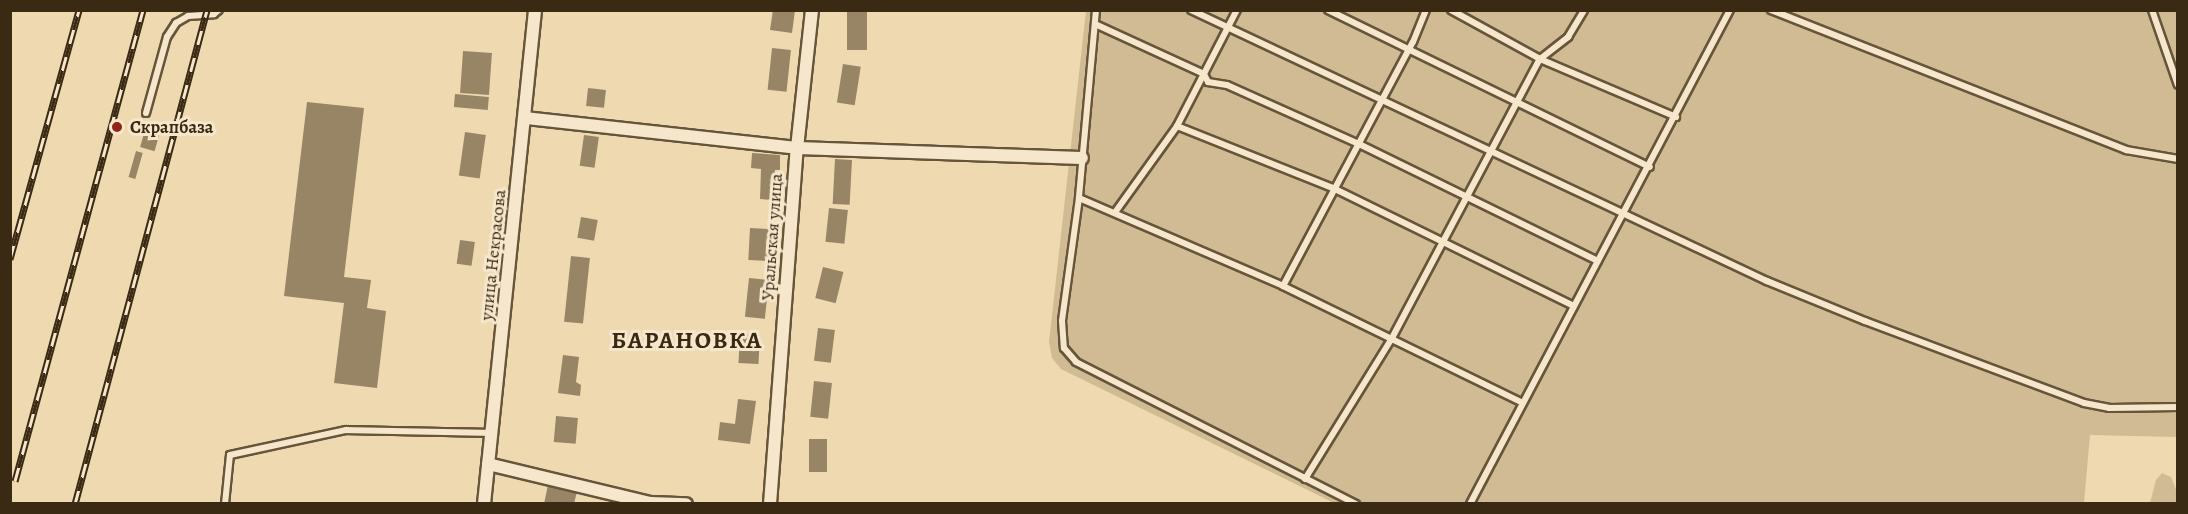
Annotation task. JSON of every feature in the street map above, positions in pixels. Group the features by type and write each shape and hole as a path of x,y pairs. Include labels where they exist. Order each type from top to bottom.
{"street":[{"name":"улица Некрасова","path":"484,504 526,118 535,10"},
{"name":"Уральская улица","path":"770,504 797,148 812,10"},
{"path":"526,118 797,148 1082,158"},
{"path":"488,464 650,503 686,504"}],"lane":[{"path":"146,112 167,37 176,23 188,16 219,10"},
{"path":"1096,10 1079,198 1062,321 1061,338 1069,356 1356,504"},
{"path":"1191,10 1383,98 1767,281 2084,403 2109,408 2178,407"},
{"path":"1116,211 1177,126 1238,10"},
{"path":"1328,10 1650,167"},
{"path":"1282,286 1409,50 1426,10"},
{"path":"1451,10 1540,59 1676,117"},
{"path":"1305,479 1392,338 1540,59 1568,37 1584,10"},
{"path":"1470,504 1521,402 1650,167 1730,10"},
{"path":"1771,10 2126,150 2178,159"},
{"path":"2152,10 2178,85"},
{"path":"1095,24 1204,74 1208,82 1227,85 1359,144 1598,261"},
{"path":"1177,126 1335,189 1574,306"},
{"path":"1079,198 1116,211 1282,286 1521,402"},
{"path":"225,504 230,455 322,434 367,428 491,433"}],"shaded area":[{"path":"1086,11 2177,11 2177,437 2090,435 2084,503 1334,503 1061,369 1052,358 1049,342"},
{"path":"2162,473 2171,477 2177,492 2177,503 2150,503 2156,480"}],"building":[{"path":"773,10 795,10 792,33 770,30"},
{"path":"847,10 867,10 867,50 847,50"},
{"path":"772,48 791,50 787,92 768,90"},
{"path":"463,51 492,53 489,95 460,93"},
{"path":"843,64 861,67 855,105 837,103"},
{"path":"588,88 606,90 604,108 586,106"},
{"path":"455,94 489,97 488,110 454,107"},
{"path":"307,102 364,108 344,277 371,280 367,308 386,311 377,388 334,383 344,303 284,296"},
{"path":"147,123 161,127 155,151 140,147"},
{"path":"465,132 486,135 480,178 459,176"},
{"path":"584,135 599,137 595,168 580,166"},
{"path":"136,151 143,153 135,179 129,177"},
{"path":"752,153 780,155 780,170 775,170 773,200 760,199 761,169 751,168"},
{"path":"835,159 852,160 850,205 833,204"},
{"path":"829,208 848,210 844,244 825,242"},
{"path":"581,217 598,220 594,241 577,238"},
{"path":"750,228 771,229 769,261 748,260"},
{"path":"460,240 475,242 472,266 457,264"},
{"path":"571,256 590,258 583,324 564,322"},
{"path":"823,267 843,272 836,303 815,298"},
{"path":"749,278 769,280 765,319 745,317"},
{"path":"818,328 835,330 831,363 814,361"},
{"path":"740,334 760,335 758,364 738,363"},
{"path":"563,355 579,357 576,382 581,385 580,396 558,393"},
{"path":"814,381 832,383 828,419 810,417"},
{"path":"738,399 756,401 750,444 718,440 720,422 735,424"},
{"path":"556,416 578,418 576,444 554,442"},
{"path":"809,439 827,439 827,472 809,472"},
{"path":"549,480 578,487 574,504 544,504"}],"railway":[{"path":"10,259 79,10"},
{"path":"15,481 143,10"},
{"path":"75,504 207,10"}],"place":[{"name":"Скрапбаза","path":"117,127"}],"district":[{"name":"БАРАНОВКА","path":"687,341"}]}
